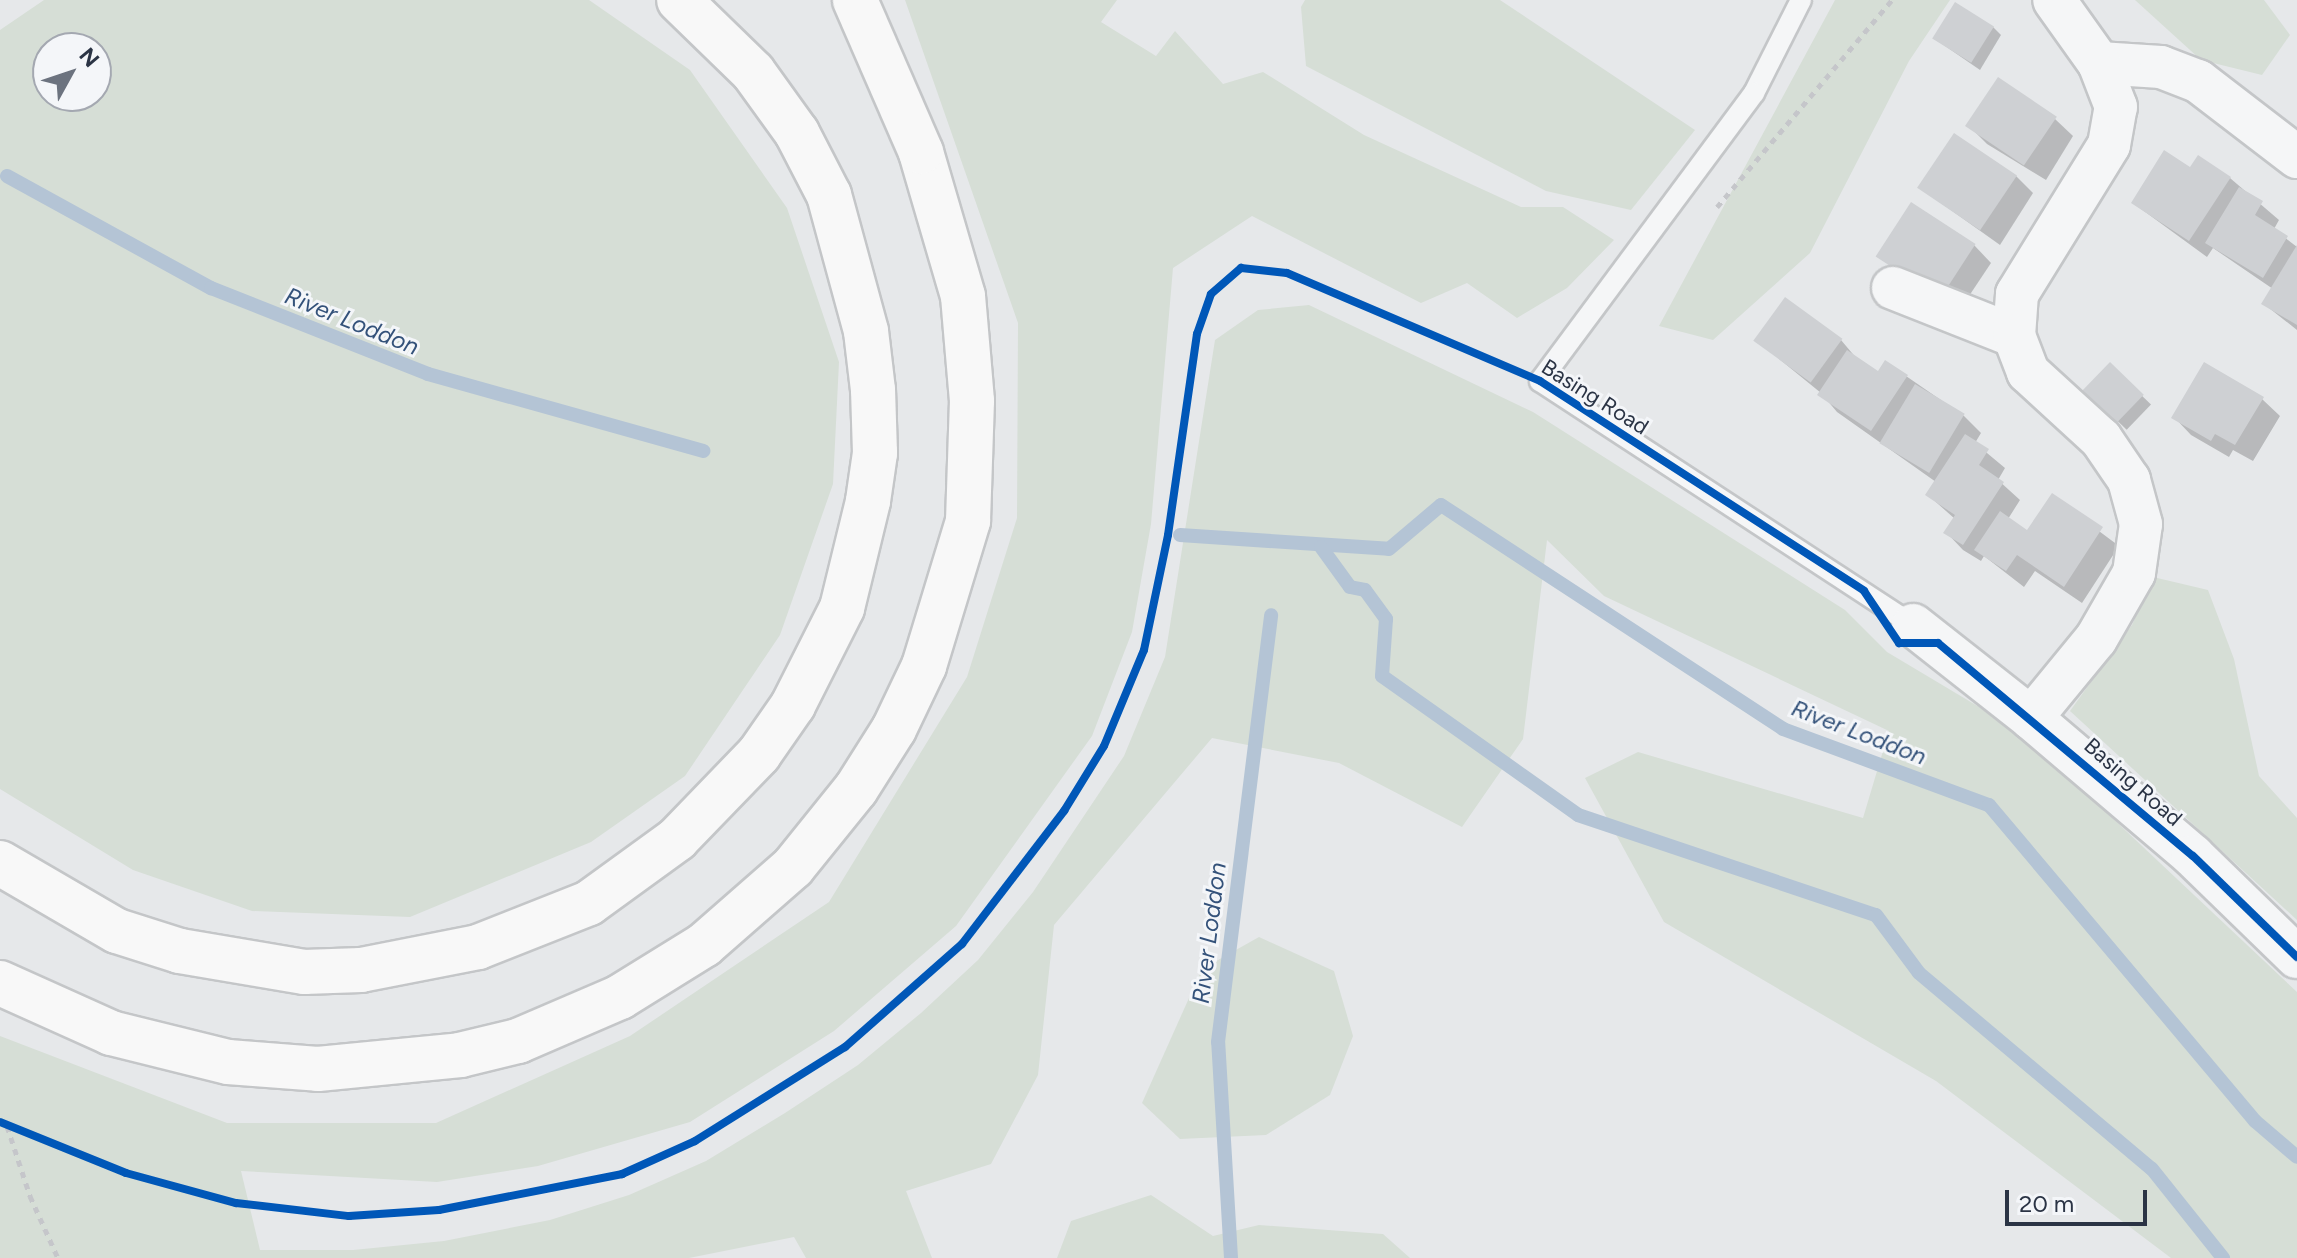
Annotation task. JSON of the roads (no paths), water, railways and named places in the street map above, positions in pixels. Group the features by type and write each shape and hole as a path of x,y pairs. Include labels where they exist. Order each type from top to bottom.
{"highway":[{"path":"0,863 117,931 180,951 304,972 361,970 478,947 589,903 677,839 759,754 793,705 842,608 868,501 875,453 873,390 866,331 829,195 797,133 753,72 679,0"},
{"path":"0,983 111,1033 228,1062 318,1069 446,1057 518,1041 620,997 704,945 793,867 856,789 894,729 924,666 968,521 972,401 963,296 921,152 855,0"}],"street":[{"path":"2031,718 2096,639 2134,573 2141,524 2129,480 2101,439 2028,372 2014,336 2017,294 2109,145 2116,107 2099,63 2054,0"},
{"path":"2099,63 2161,67 2198,81 2297,157"},
{"path":"1893,288 2014,336"},
{"name":"Basing Road","path":"1913,625 2031,718 2193,856 2297,957"}],"lane":[{"name":"Basing Road","path":"1801,0 1754,93 1540,381 1913,625"}],"waterway":[{"name":"River Loddon","path":"7,176 211,288 428,374 703,451"},
{"name":"River Loddon","path":"1180,535 1389,549 1441,505 1783,729 1989,805 2255,1121 2297,1157"},
{"name":"River Loddon","path":"1321,547 1350,587 1365,590 1386,619 1382,676 1578,815 1876,915 1919,973 2152,1169 2223,1258"},
{"name":"River Loddon","path":"1231,1258 1218,1042 1271,615"}]}
